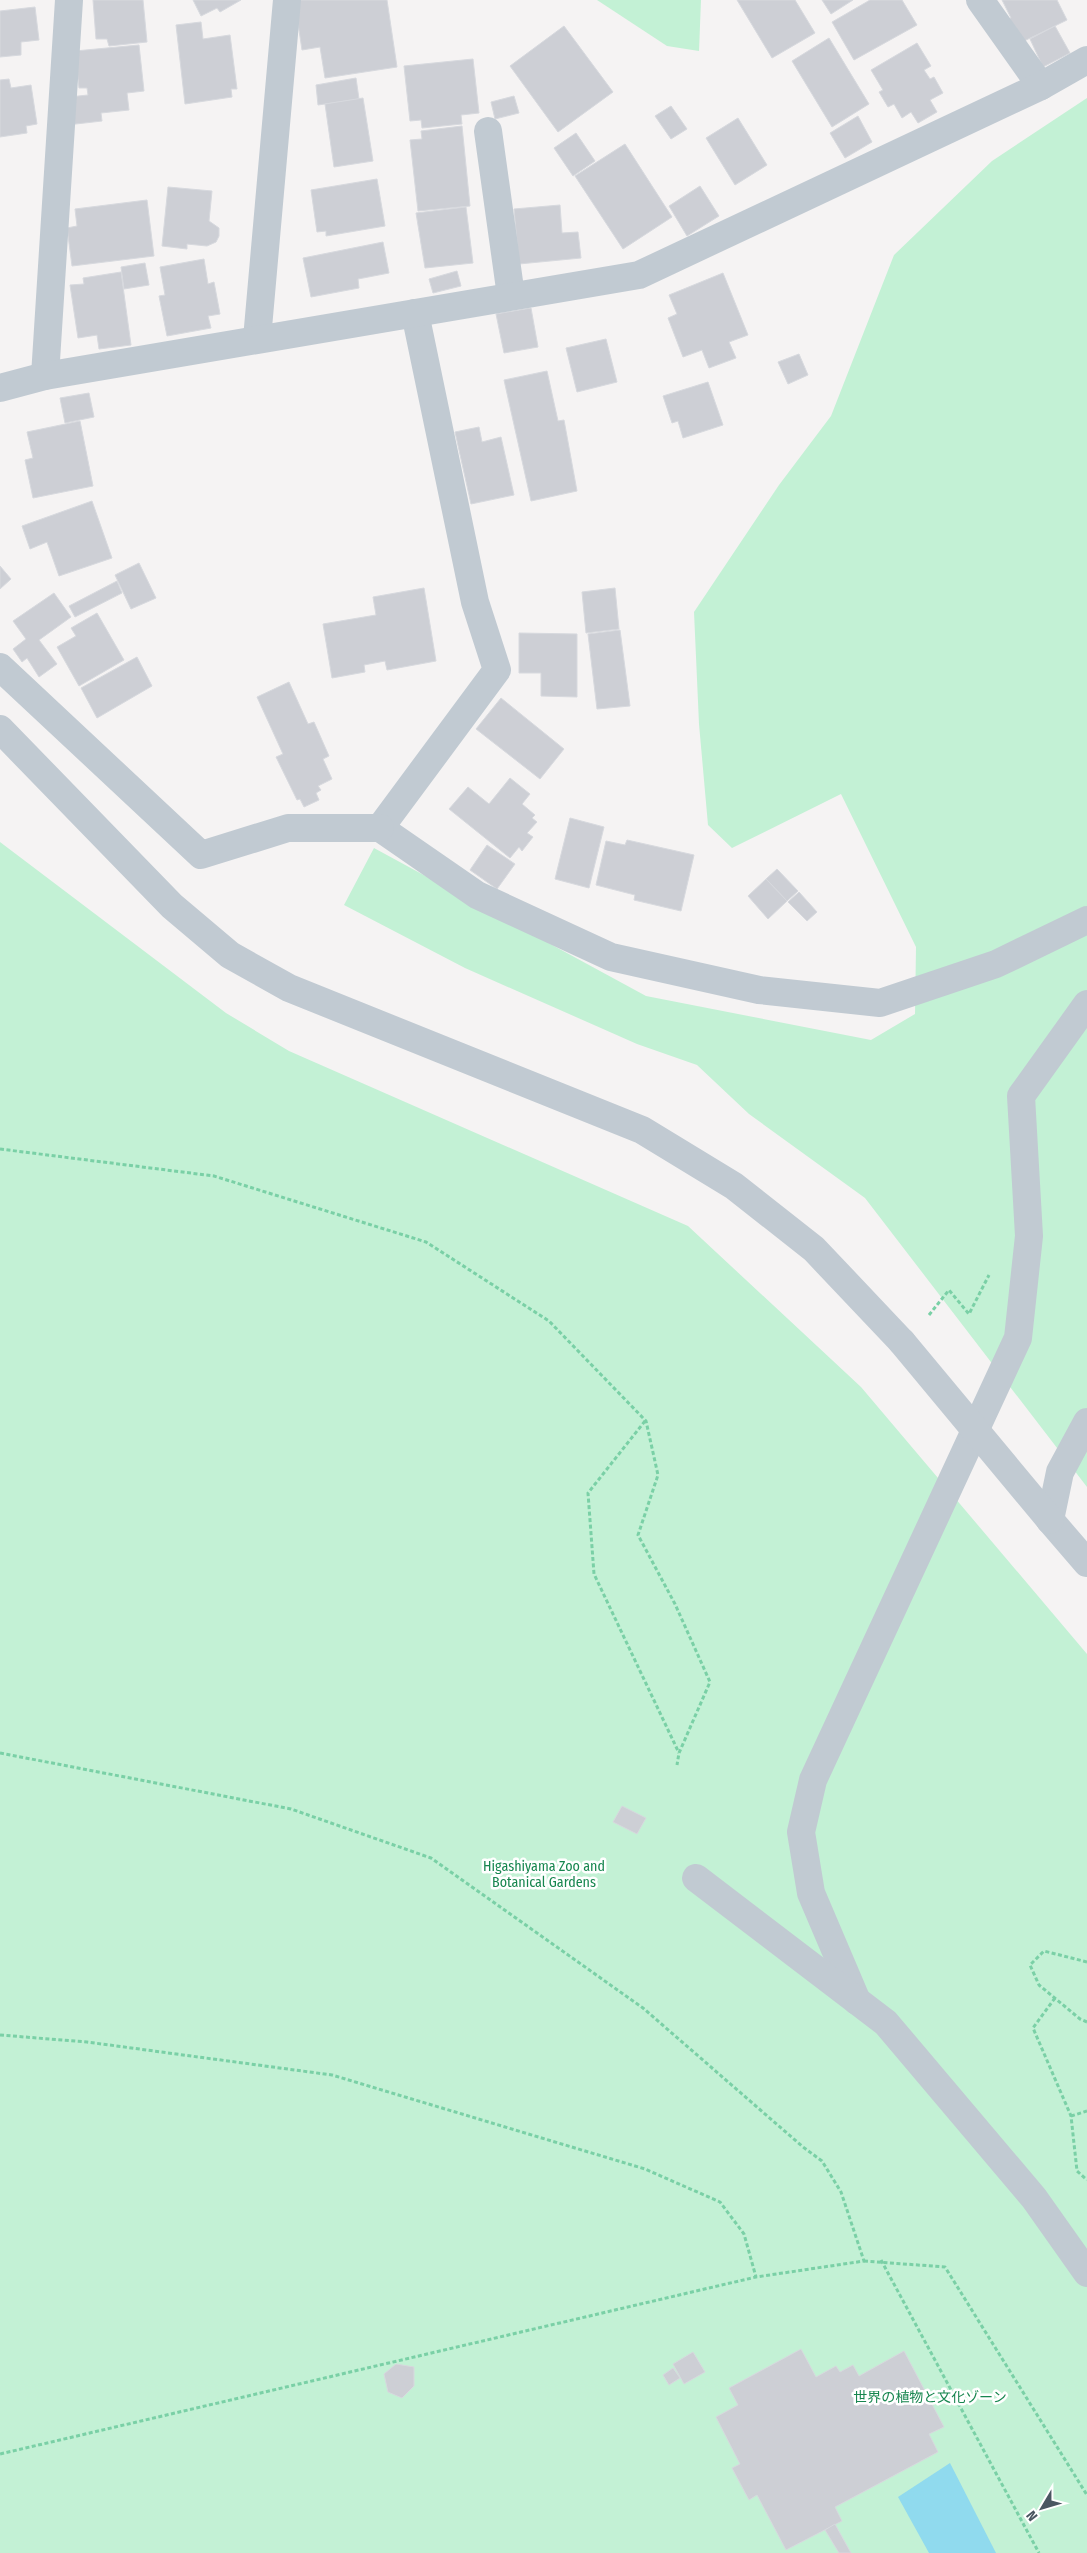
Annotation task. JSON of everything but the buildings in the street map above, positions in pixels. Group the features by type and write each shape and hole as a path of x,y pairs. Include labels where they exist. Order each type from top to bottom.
{"street":[{"path":"45,376 68,0"},
{"path":"257,340 287,0"},
{"path":"980,0 1041,86"},
{"path":"0,388 45,376 639,275 1041,86 1087,60"},
{"path":"488,131 511,296"},
{"path":"380,828 497,670 475,602 415,313"},
{"path":"0,668 201,855 288,828 380,828 477,895 611,957 759,990 880,1003 996,964 1087,920"},
{"path":"0,729 172,906 230,955 289,988 642,1130 734,1186 814,1249 902,1342 1087,1563"},
{"path":"857,2001 811,1893 801,1832 813,1780 1018,1338 1029,1236 1021,1096 1087,1004"},
{"path":"1050,1520 1060,1472 1087,1422"},
{"path":"696,1878 886,2023 1028,2190 1087,2274"}],"path":[{"path":"0,1149 214,1176 426,1242 549,1321 646,1421 658,1475 638,1535 675,1604 710,1682 679,1753 677,1765"},
{"path":"929,1315 949,1290 969,1314 991,1271"},
{"path":"646,1421 588,1493 594,1574 679,1753"},
{"path":"0,1753 291,1810 431,1858 643,2008 802,2147 822,2161 841,2192 864,2261"},
{"path":"1087,1962 1044,1951 1030,1965 1039,1985 1080,2019 1087,2022"},
{"path":"1055,1998 1033,2028 1071,2116 1077,2171 1087,2180"},
{"path":"0,2035 87,2042 332,2075 645,2169 720,2202 744,2234 756,2277"},
{"path":"1071,2116 1087,2111"},
{"path":"881,2260 1039,2553"},
{"path":"0,2454 756,2277 881,2260 945,2267 1087,2495"}],"green space":[{"path":"597,0 701,0 699,51 667,46"},
{"path":"1087,98 1087,1487 865,1198 749,1114 697,1065 637,1044 465,968 344,905 374,848 646,996 871,1040 915,1014 916,947 841,794 732,848 708,825 699,724 694,612 779,485 831,416 894,255 992,161"},
{"name":"Higashiyama Zoo and Botanical Gardens","path":"0,842 226,1013 289,1051 688,1226 861,1387 1087,1654 1087,2553 0,2553"}],"water":[{"path":"950,2463 996,2553 929,2553 898,2497"}],"park label":[{"name":"世界の植物と文化ゾーン","path":"930,2397"}]}
